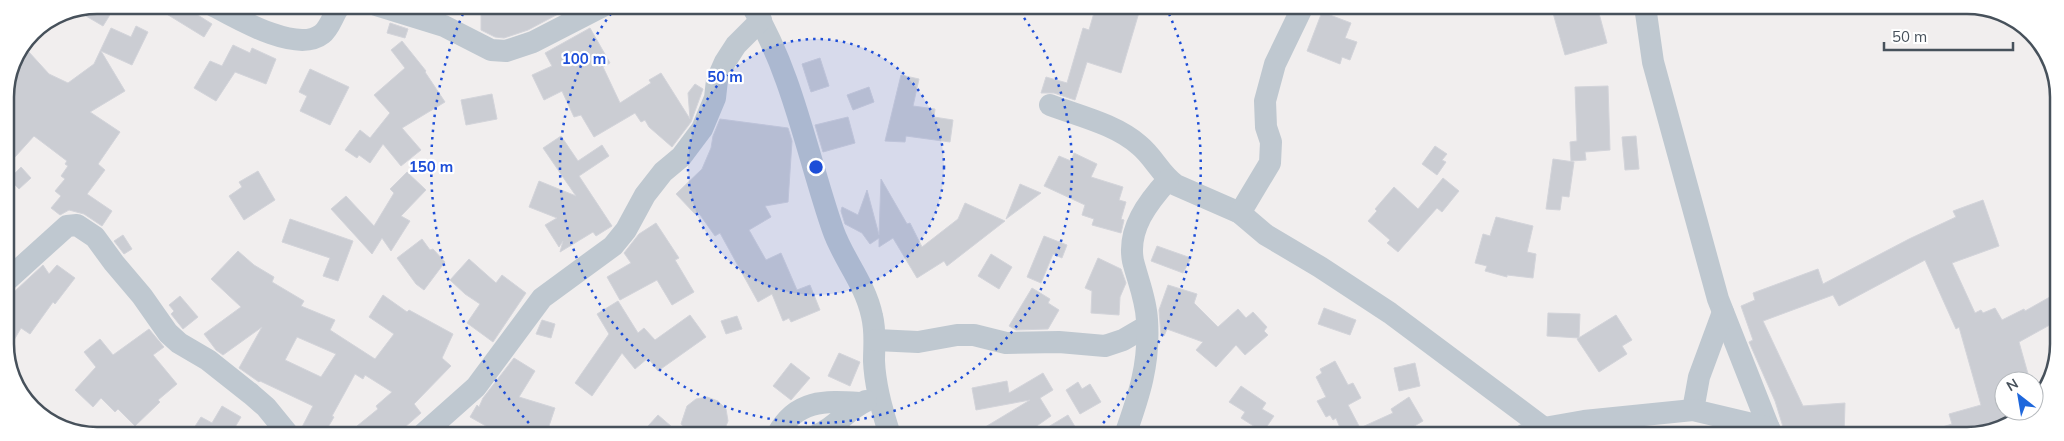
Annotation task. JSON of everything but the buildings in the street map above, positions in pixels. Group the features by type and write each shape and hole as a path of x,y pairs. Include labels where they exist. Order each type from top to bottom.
{"street":[{"path":"228,14 243,22 296,41 311,39 322,34 335,14"},
{"path":"405,14 444,26 491,50 506,51 534,42 589,14"},
{"path":"431,427 476,387 542,298 613,246 626,230 645,194 663,172 681,157 702,129 715,98 717,80 725,62 756,14"},
{"path":"758,14 770,38 802,126 834,232 869,304 876,340 870,399 886,427"},
{"path":"1240,213 1270,162 1271,142 1266,126 1265,101 1275,64 1299,14"},
{"path":"1646,14 1653,62 1689,197 1723,312 1768,427"},
{"path":"1050,105 1111,128 1137,143 1147,152 1168,180 1240,213 1266,235 1320,267 1390,313 1528,427"},
{"path":"1128,427 1143,382 1147,326 1144,294 1133,261 1132,245 1136,229 1146,206 1168,180"},
{"path":"14,274 67,226 77,225 87,230 142,296 168,333 178,343 208,360 261,402 283,427"},
{"path":"1693,410 1699,377 1723,312"},
{"path":"876,340 918,342 957,335 974,335 1006,343 1059,342 1105,346 1123,340 1147,326"},
{"path":"783,427 793,413 810,405 870,399"},
{"path":"831,427 847,412 870,399"},
{"path":"1559,427 1584,422 1693,410 1752,427"}]}
